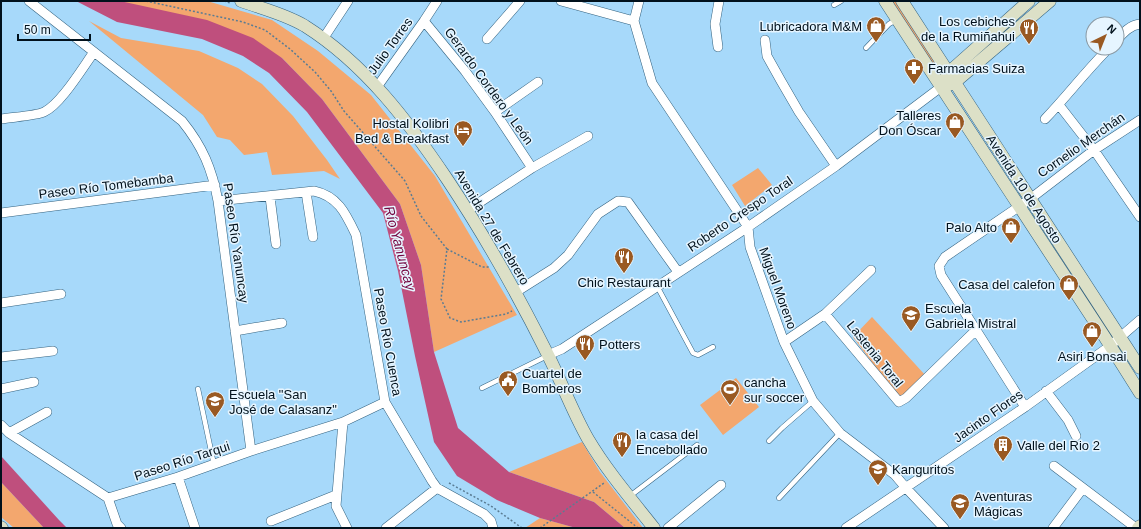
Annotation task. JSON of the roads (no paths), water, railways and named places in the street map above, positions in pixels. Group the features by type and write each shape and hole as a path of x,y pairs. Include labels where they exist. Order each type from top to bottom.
{"main road":[{"name":"Avenida 10 de Agosto","path":"885,1 1140,393"},
{"name":"Avenida 10 de Agosto","path":"903,1 951,78 1140,368"},
{"path":"942,87 1029,1"},
{"path":"951,78 1050,1"},
{"name":"Avenida 27 de Febrero","path":"236,2 285,16 305,26 323,38 358,67 377,87 410,127 468,210 516,292 548,355 587,438 604,464 654,528"}],"street":[{"name":"Paseo Río Yanuncay","path":"29,1 182,121 203,150 215,185 218,201 251,451"},
{"path":"323,38 348,1"},
{"name":"Julio Torres","path":"377,87 437,1"},
{"path":"487,39 520,1"},
{"path":"561,1 634,21 639,1"},
{"path":"718,47 715,24 719,1"},
{"name":"Gerardo Cordero y León","path":"424,21 465,71 495,112 532,168"},
{"name":"Miguel Moreno","path":"634,21 652,83 748,227 750,247 784,342 813,401 840,433 895,475 944,528"},
{"path":"1125,32 1136,24 1140,24"},
{"path":"765,40 767,56 781,81 799,112 836,166"},
{"path":"1,119 44,112 59,99 94,52"},
{"path":"1045,119 1101,56"},
{"path":"495,112 538,82"},
{"name":"Roberto Crespo Toral","path":"548,355 562,349 748,227 836,166 942,87"},
{"path":"1059,105 1094,150 1140,217"},
{"name":"Cornelio Merchán","path":"1025,407 940,275 939,266 945,257 1019,207 1094,150 1140,120"},
{"path":"468,210 532,168 588,136"},
{"name":"Paseo Río Tomebamba","path":"1,213 215,185"},
{"name":"Paseo Río Cuenca","path":"306,192 314,191 324,194 335,201 348,218 356,235 385,402 437,488 484,514 492,525"},
{"path":"218,201 306,192 313,237"},
{"path":"270,196 276,244"},
{"path":"516,292 554,268 568,255 598,214 618,201 628,202 678,272"},
{"path":"784,342 825,314 871,270"},
{"path":"1,303 61,294"},
{"name":"Lastenia Toral","path":"825,314 899,402 906,398 976,330"},
{"name":"Jacinto Flores","path":"846,528 1025,407 1110,346 1140,320"},
{"path":"235,331 282,323"},
{"path":"1,357 53,351"},
{"path":"1,389 34,382"},
{"path":"1046,392 1068,420 1076,436"},
{"name":"Paseo Río Tarqui","path":"108,498 178,477 251,451 343,422 385,402"},
{"path":"9,433 47,412"},
{"path":"343,422 336,506 348,528"},
{"path":"1,425 9,433 108,498 117,524 121,528"},
{"path":"1054,466 1137,528"},
{"path":"178,477 195,528"},
{"path":"668,528 721,485"},
{"path":"386,528 437,488"},
{"path":"1052,528 1083,488"},
{"path":"271,521 336,495"}],"lane":[{"path":"834,4 841,1"},
{"path":"866,48 890,24 897,20"},
{"path":"657,286 693,353 698,355 713,347"},
{"path":"482,388 548,355"},
{"path":"198,389 214,465"},
{"path":"769,442 782,428 813,401"},
{"path":"779,498 840,433"},
{"path":"629,497 697,445"}],"water":[{"name":"Río Yanuncay","path":"76,1 120,1 207,20 253,38 282,58 322,99 400,204 421,265 434,352 458,428 509,472 594,502 625,528 576,528 540,518 497,500 457,476 434,442 398,271 383,213 307,112 269,73 243,56 202,39 117,22"},
{"path":"1,456 67,528 44,528 1,482"}],"place":[{"name":"Lubricadora M&M","path":"876,43"},
{"name":"Los cebiches de la Rumiñahui","path":"1029,45"},
{"name":"Farmacias Suiza","path":"914,85"},
{"name":"Talleres Don Óscar","path":"955,139"},
{"name":"Hostal Kolibri Bed & Breakfast","path":"463,147"},
{"name":"Palo Alto","path":"1011,244"},
{"name":"Chic Restaurant","path":"624,274"},
{"name":"Casa del calefon","path":"1069,301"},
{"name":"Escuela Gabriela Mistral","path":"911,332"},
{"name":"Asiri Bonsai","path":"1092,348"},
{"name":"Potters","path":"585,361"},
{"name":"Cuartel de Bomberos","path":"508,397"},
{"name":"cancha sur soccer","path":"730,406"},
{"name":"Escuela \"San José de Calasanz\"","path":"215,418"},
{"name":"la casa del Encebollado","path":"622,458"},
{"name":"Valle del Rio 2","path":"1003,462"},
{"name":"Kanguritos","path":"878,486"},
{"name":"Aventuras Mágicas","path":"960,520"}]}
